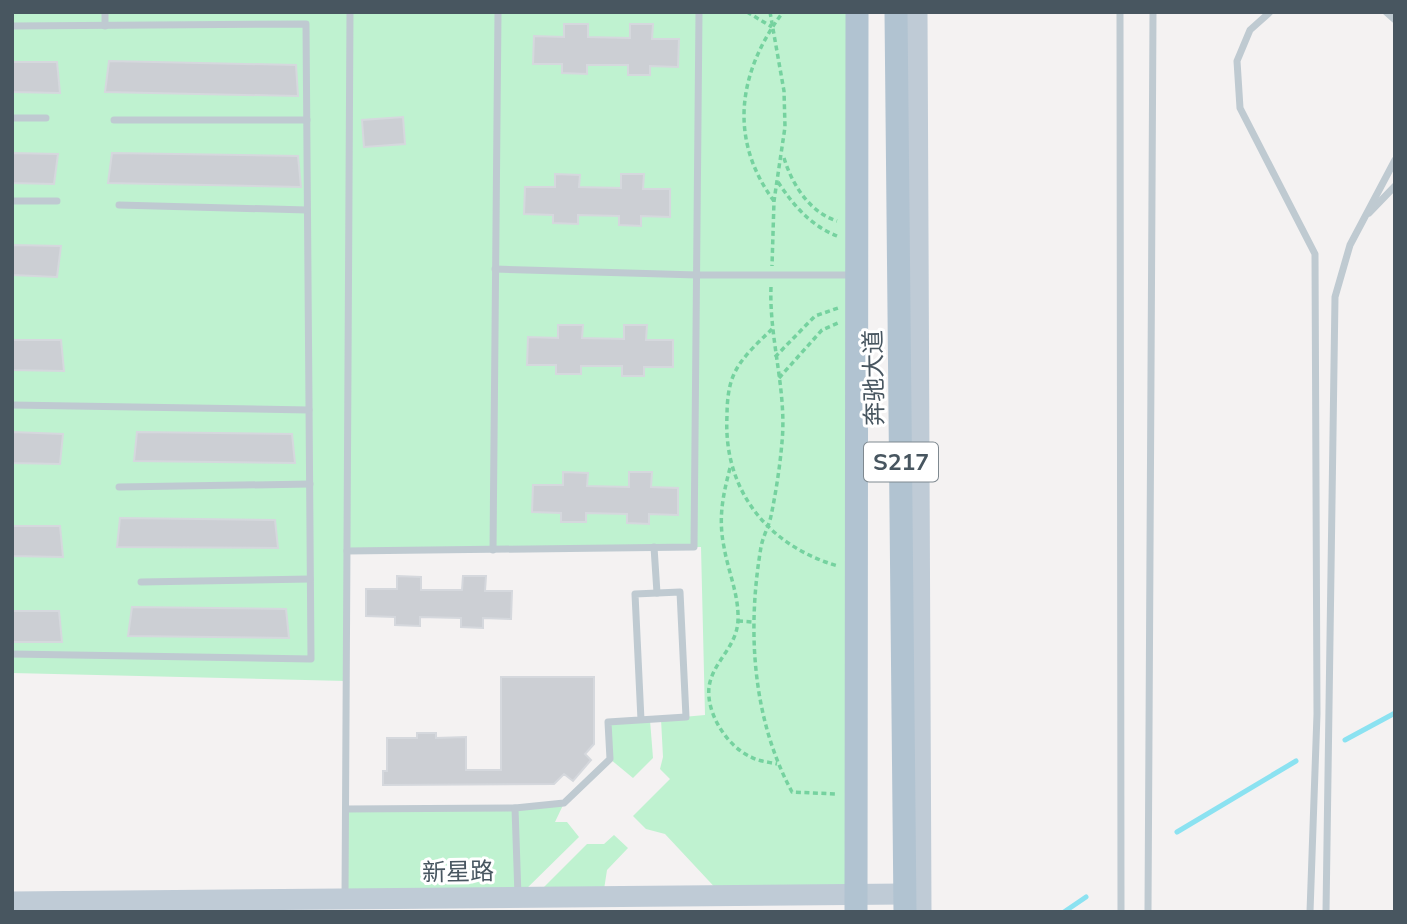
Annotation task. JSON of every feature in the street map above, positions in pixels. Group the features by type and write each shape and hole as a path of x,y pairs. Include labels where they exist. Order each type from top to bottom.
{"main road":[{"name":"奔驰大道","path":"856,903 857,12"},
{"name":"奔驰大道","path":"897,12 905,903"},
{"path":"917,12 921,912"},
{"name":"新星路","path":"12,902 518,897 905,903"}],"lane":[{"path":"105,26 106,12"},
{"path":"345,899 350,12"},
{"path":"494,550 498,12"},
{"path":"347,551 694,547 699,12"},
{"path":"1120,12 1121,912"},
{"path":"1148,912 1153,12"},
{"path":"1270,12 1250,30 1237,61 1240,108 1315,254 1317,714 1310,912"},
{"path":"1386,12 1395,20"},
{"path":"12,26 306,24 311,659 12,654"},
{"path":"12,118 46,118"},
{"path":"114,120 307,120"},
{"path":"1326,912 1335,296 1347,254 1363,218 1395,160"},
{"path":"1363,218 1395,187"},
{"path":"12,201 57,201"},
{"path":"119,205 307,210"},
{"path":"495,269 697,275 857,275"},
{"path":"12,405 309,410"},
{"path":"119,488 310,484"},
{"path":"654,547 657,593"},
{"path":"141,582 310,579"},
{"path":"346,809 515,808 564,803 610,759 608,722 641,720 686,717 680,592 635,594 641,720"},
{"path":"515,808 518,897"}],"path":[{"path":"747,12 772,27"},
{"path":"770,12 784,91 783,156 774,201 772,275 772,329 779,378 782,441 768,526 762,545 754,622 758,693 777,764 792,792 856,794"},
{"path":"774,201 756,176 746,144 743,115 756,55 783,12"},
{"path":"783,156 791,181 810,204 857,235"},
{"path":"778,182 792,202 821,229 857,235"},
{"path":"775,357 815,316 857,308"},
{"path":"779,378 822,330 857,308"},
{"path":"772,329 746,355 732,378 726,435 730,468 747,505 768,526 810,558 857,571"},
{"path":"730,468 720,507 723,546 736,597 738,621 734,641 719,662 709,683 709,702 722,733 733,745 750,757 777,764"},
{"path":"738,621 754,622"}],"green space":[{"path":"12,12 857,12 856,894 722,895 665,834 646,829 633,816 670,779 660,769 663,757 661,719 705,715 701,547 347,551 346,681 12,673"},
{"path":"650,720 653,758 633,778 610,759 608,722"},
{"path":"564,803 555,822 567,822 579,837 518,897 345,899 346,809 515,808"},
{"path":"614,835 628,848 607,870 603,896 534,897 587,844 604,844"}],"building":[{"path":"564,24 588,24 588,37 630,38 630,24 653,24 652,39 679,39 678,67 650,66 650,75 628,75 628,65 587,65 587,74 562,73 562,64 533,64 534,36 564,37"},
{"path":"109,61 296,65 298,96 105,92"},
{"path":"12,62 57,62 60,93 12,92"},
{"path":"403,117 405,144 364,147 362,120"},
{"path":"12,153 58,154 54,184 12,183"},
{"path":"112,153 298,156 301,187 108,183"},
{"path":"555,174 580,175 579,187 621,188 621,174 644,174 643,189 670,189 670,217 641,216 641,226 619,225 619,216 578,215 578,224 553,223 553,215 524,214 525,187 555,187"},
{"path":"12,245 61,246 57,277 12,275"},
{"path":"558,325 583,325 582,338 624,339 624,325 647,325 646,340 673,340 673,367 644,367 644,376 622,376 622,366 581,366 581,374 556,374 556,365 527,365 528,337 558,338"},
{"path":"12,340 61,340 64,371 12,370"},
{"path":"12,432 63,434 60,464 12,463"},
{"path":"137,432 292,434 295,463 134,461"},
{"path":"563,472 588,473 587,486 629,487 629,472 652,472 651,487 678,488 678,515 649,514 649,524 627,523 627,514 586,513 586,522 561,522 561,513 532,512 533,485 563,485"},
{"path":"120,518 275,520 278,548 117,547"},
{"path":"12,526 60,526 63,557 12,556"},
{"path":"397,576 421,577 421,590 462,590 463,576 486,576 485,591 512,591 511,619 483,618 483,628 461,627 461,618 420,617 420,626 395,625 395,617 366,616 366,589 397,589"},
{"path":"132,607 286,609 289,638 128,636"},
{"path":"12,611 59,611 62,642 12,642"},
{"path":"501,677 594,677 594,744 585,754 591,760 573,781 564,774 554,784 383,785 383,771 387,771 387,738 417,738 417,733 436,733 436,738 466,737 466,770 501,770"}],"waterway":[{"path":"1345,740 1395,713"},
{"path":"1177,832 1296,761"},
{"path":"1064,912 1086,897"}]}
